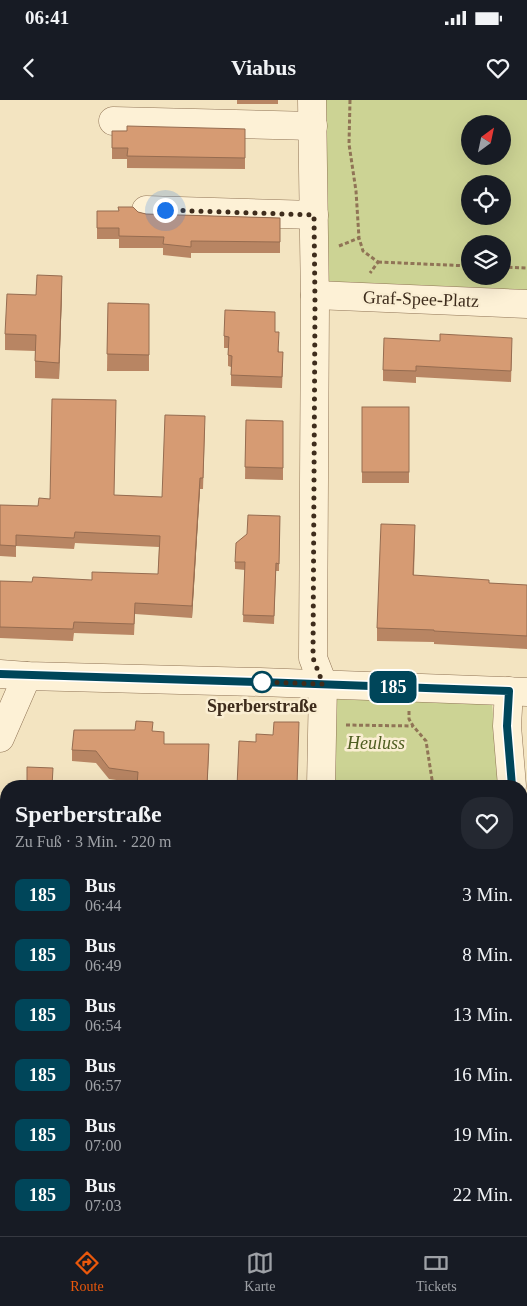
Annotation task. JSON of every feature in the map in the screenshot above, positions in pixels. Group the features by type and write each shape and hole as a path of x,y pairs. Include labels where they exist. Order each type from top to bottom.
{"street":[{"path":"113,121 312,113 315,295 313,658 323,684 321,780"},
{"path":"146,210 314,215"},
{"name":"Graf-Spee-Platz","path":"315,295 527,304"},
{"path":"0,674 518,691 507,726 512,780"},
{"path":"0,738 27,676"}],"path":[{"path":"350,100 349,144 356,191 359,238 363,251 378,262 461,266"},
{"path":"353,296 378,262"},
{"path":"511,267 527,268"},
{"path":"412,688 409,719 426,741 432,780"},
{"path":"322,725 413,726"}],"green space":[{"path":"326,100 527,100 527,295 328,283"},
{"name":"Heuluss","path":"334,699 492,704 499,780 332,780"}],"building":[{"path":"127,126 245,129 245,158 127,156 128,148 112,148 112,131 127,131"},
{"path":"118,207 133,207 138,212 146,214 280,218 280,242 191,241 191,247 163,244 164,237 119,236 119,228 97,228 97,211 119,211"},
{"path":"37,275 62,276 59,363 35,361 36,335 5,334 7,294 36,295"},
{"path":"108,303 149,304 149,355 107,354"},
{"path":"225,310 275,312 275,332 279,332 278,352 283,352 282,377 231,375 232,356 228,355 229,337 224,336"},
{"path":"440,334 512,338 511,371 416,366 416,371 383,370 384,338 440,341"},
{"path":"52,399 116,400 114,495 162,497 165,415 205,416 203,478 200,478 192,606 135,603 134,624 74,622 73,629 0,627 0,581 32,582 33,577 92,580 92,572 158,574 160,536 75,532 74,538 16,535 16,546 0,545 0,505 38,506 39,498 50,499"},
{"path":"362,407 409,407 409,472 362,472"},
{"path":"246,420 283,421 283,468 245,467"},
{"path":"248,515 280,516 279,564 276,563 274,616 243,615 245,562 235,562 236,543 247,534"},
{"path":"381,524 415,525 413,575 489,580 489,583 527,585 527,636 377,628"},
{"path":"136,721 153,722 152,731 164,732 164,744 209,744 207,780 137,780 138,772 109,768 96,751 72,750 74,730 135,730"},
{"path":"274,722 299,722 297,780 237,780 239,741 256,742 256,734 273,735"},
{"path":"27,767 53,768 52,780 27,780"}],"bus line":[{"name":"185","path":"0,674 509,691 507,726 512,780"}],"place":[{"name":"Sperberstraße","path":"262,682"}],"route":[{"path":"165,210 314,215 313,658 323,684 260,682 262,682"}]}
